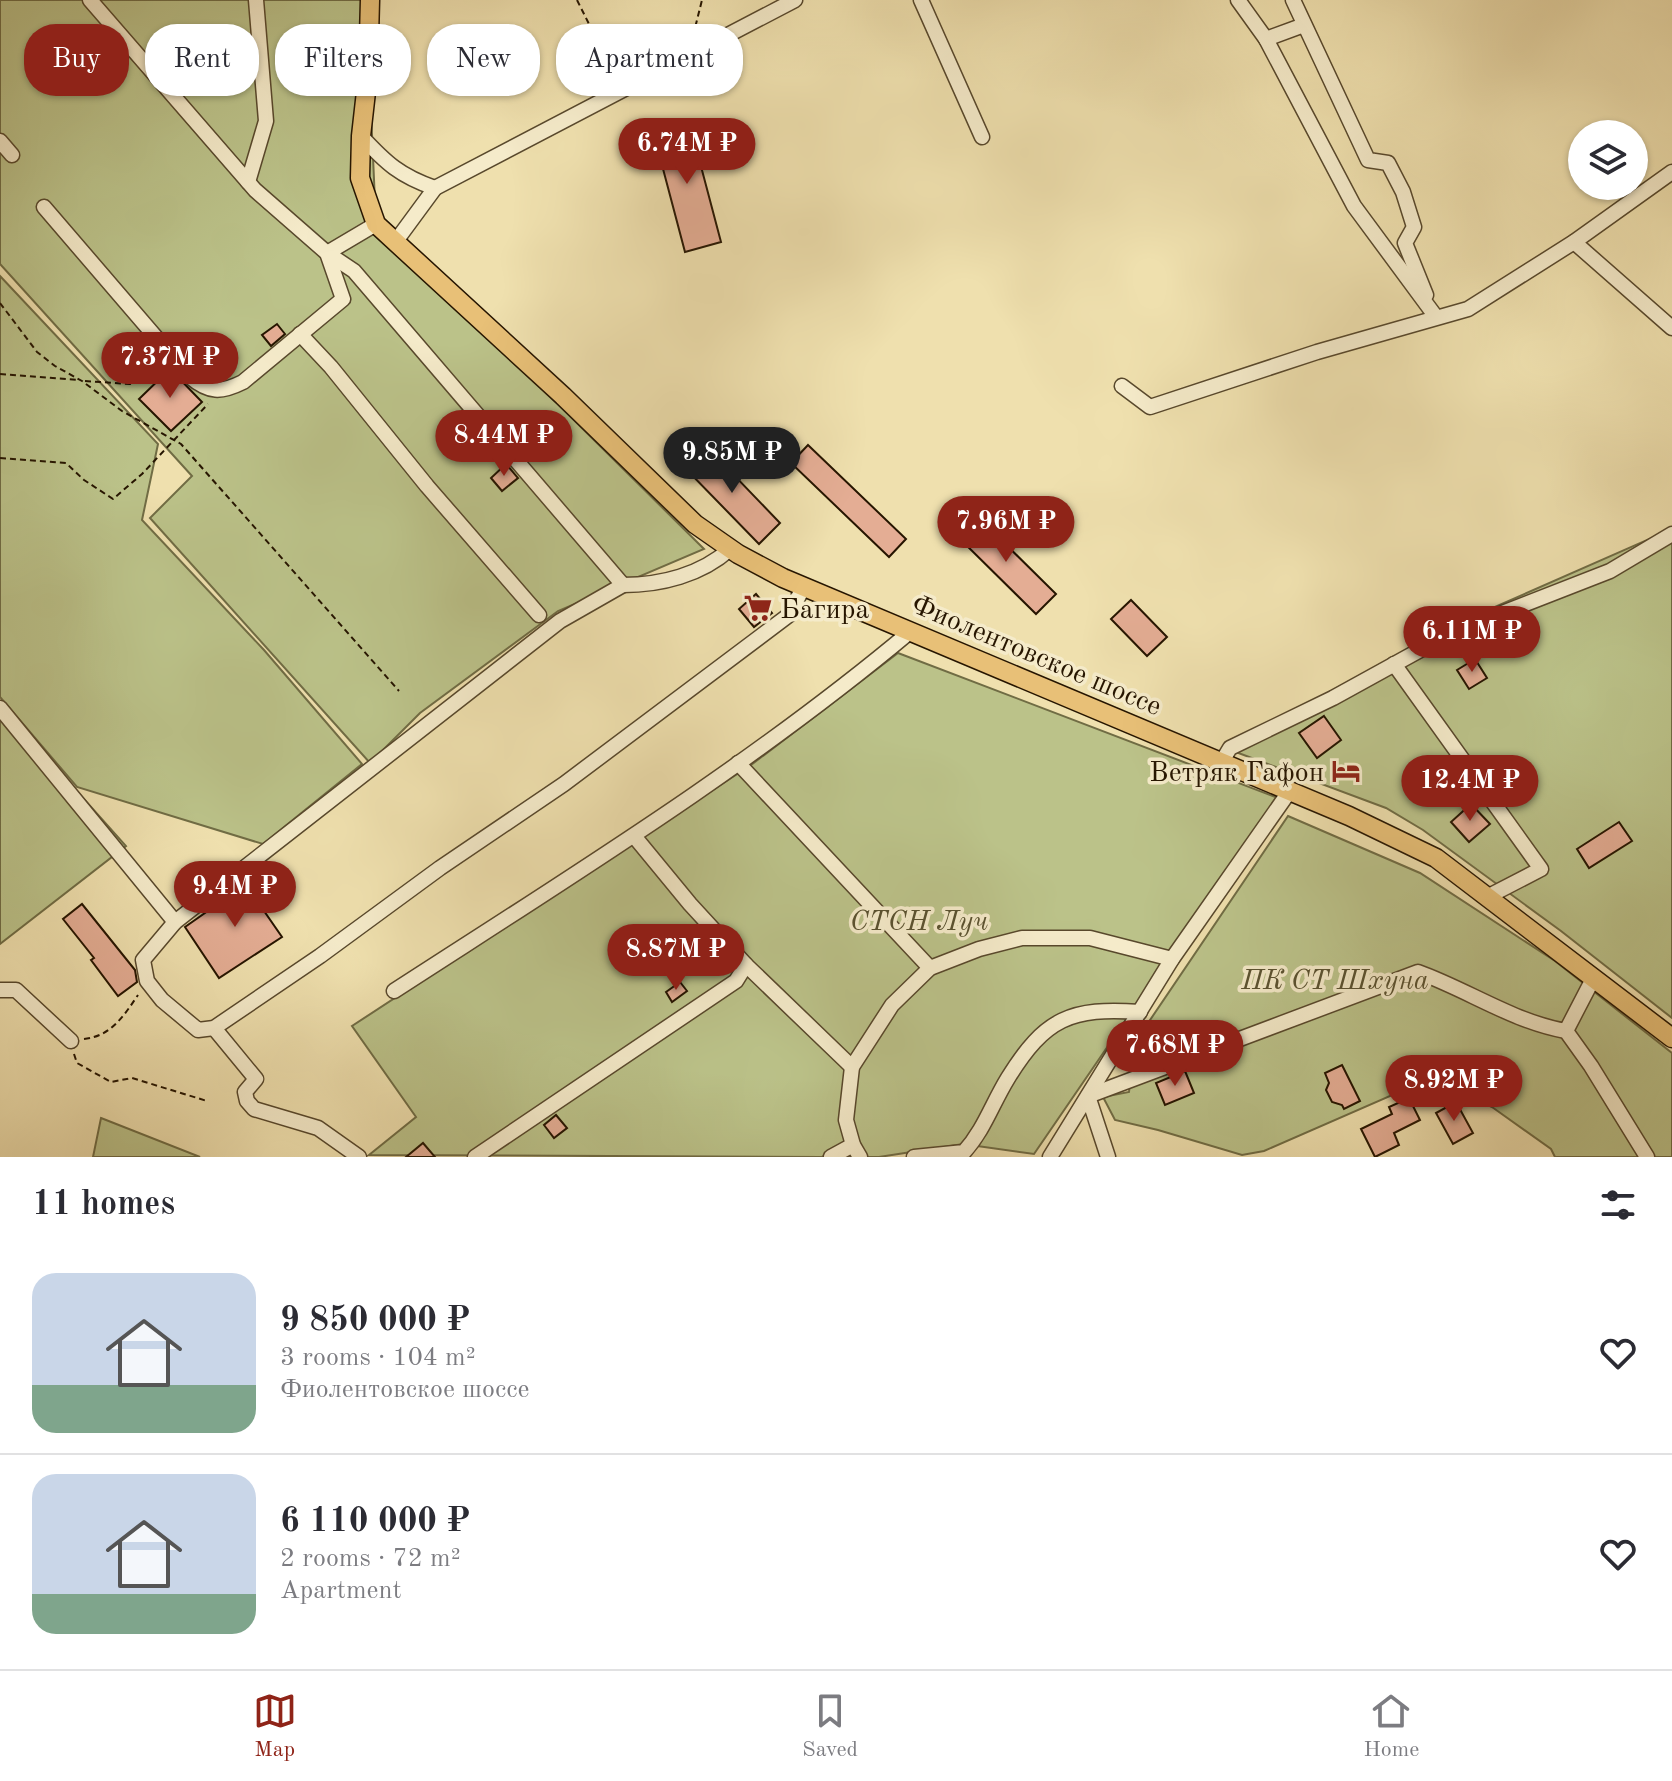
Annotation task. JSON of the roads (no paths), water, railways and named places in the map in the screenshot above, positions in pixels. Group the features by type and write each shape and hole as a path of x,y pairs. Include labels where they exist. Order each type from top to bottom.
{"main road":[{"path":"370,0 360,178 376,224"},
{"name":"Фиолентовское шоссе","path":"376,224 563,396 695,524 730,549 804,586 1349,816 1436,858 1672,1038"}],"street":[{"path":"90,0 248,182 298,230 354,271 623,585"},
{"path":"248,182 266,121 256,0"},
{"path":"396,241 435,188 795,0"},
{"path":"921,0 982,137"},
{"path":"1238,0 1266,39 1354,206 1436,317"},
{"path":"1293,0 1368,160 1388,163 1403,192 1414,227 1405,243 1436,317"},
{"path":"1266,39 1304,25"},
{"path":"361,136 388,165 408,179 435,188"},
{"path":"0,141 12,155"},
{"path":"1122,386 1150,407 1468,309 1574,242 1672,172"},
{"path":"44,207 200,386 215,391 243,382 343,299 327,253"},
{"path":"327,253 376,224"},
{"path":"1574,242 1672,328"},
{"path":"300,334 539,615"},
{"path":"1221,763 1230,748 1333,698 1451,633 1610,571 1672,534"},
{"path":"730,549 715,563 685,575 650,585 623,585 560,621 175,922 143,960 147,981 162,1000 198,1030 214,1028 564,784 789,615 804,586"},
{"path":"394,991 634,836 838,692 911,631"},
{"path":"1394,664 1541,869 1487,897"},
{"path":"0,708 175,922"},
{"path":"738,763 930,968"},
{"path":"1050,1157 1172,959 1289,792"},
{"path":"634,836 746,965 852,1067"},
{"path":"831,1157 856,1151 846,1120 852,1067 892,1005 930,968 979,949 1022,938 1090,938 1172,959"},
{"path":"475,1157 736,981 746,965"},
{"path":"1088,1096 1418,972 1539,1026 1566,1031 1647,1157"},
{"path":"1566,1031 1594,977"},
{"path":"0,990 16,990 71,1041"},
{"path":"914,1157 964,1152 979,1136 1008,1078 1040,1035 1057,1021 1100,1009 1140,1012"},
{"path":"214,1028 256,1079 245,1092 247,1101 254,1109 318,1128 359,1157"},
{"path":"1088,1096 1108,1157"}],"place":[{"name":"Багира","path":"758,608"},
{"name":"Ветряк Гафон","path":"1346,771"}],"park label":[{"name":"СТСН Луч","path":"919,920"},
{"name":"ПК СТ Шхуна","path":"1335,979"}]}
